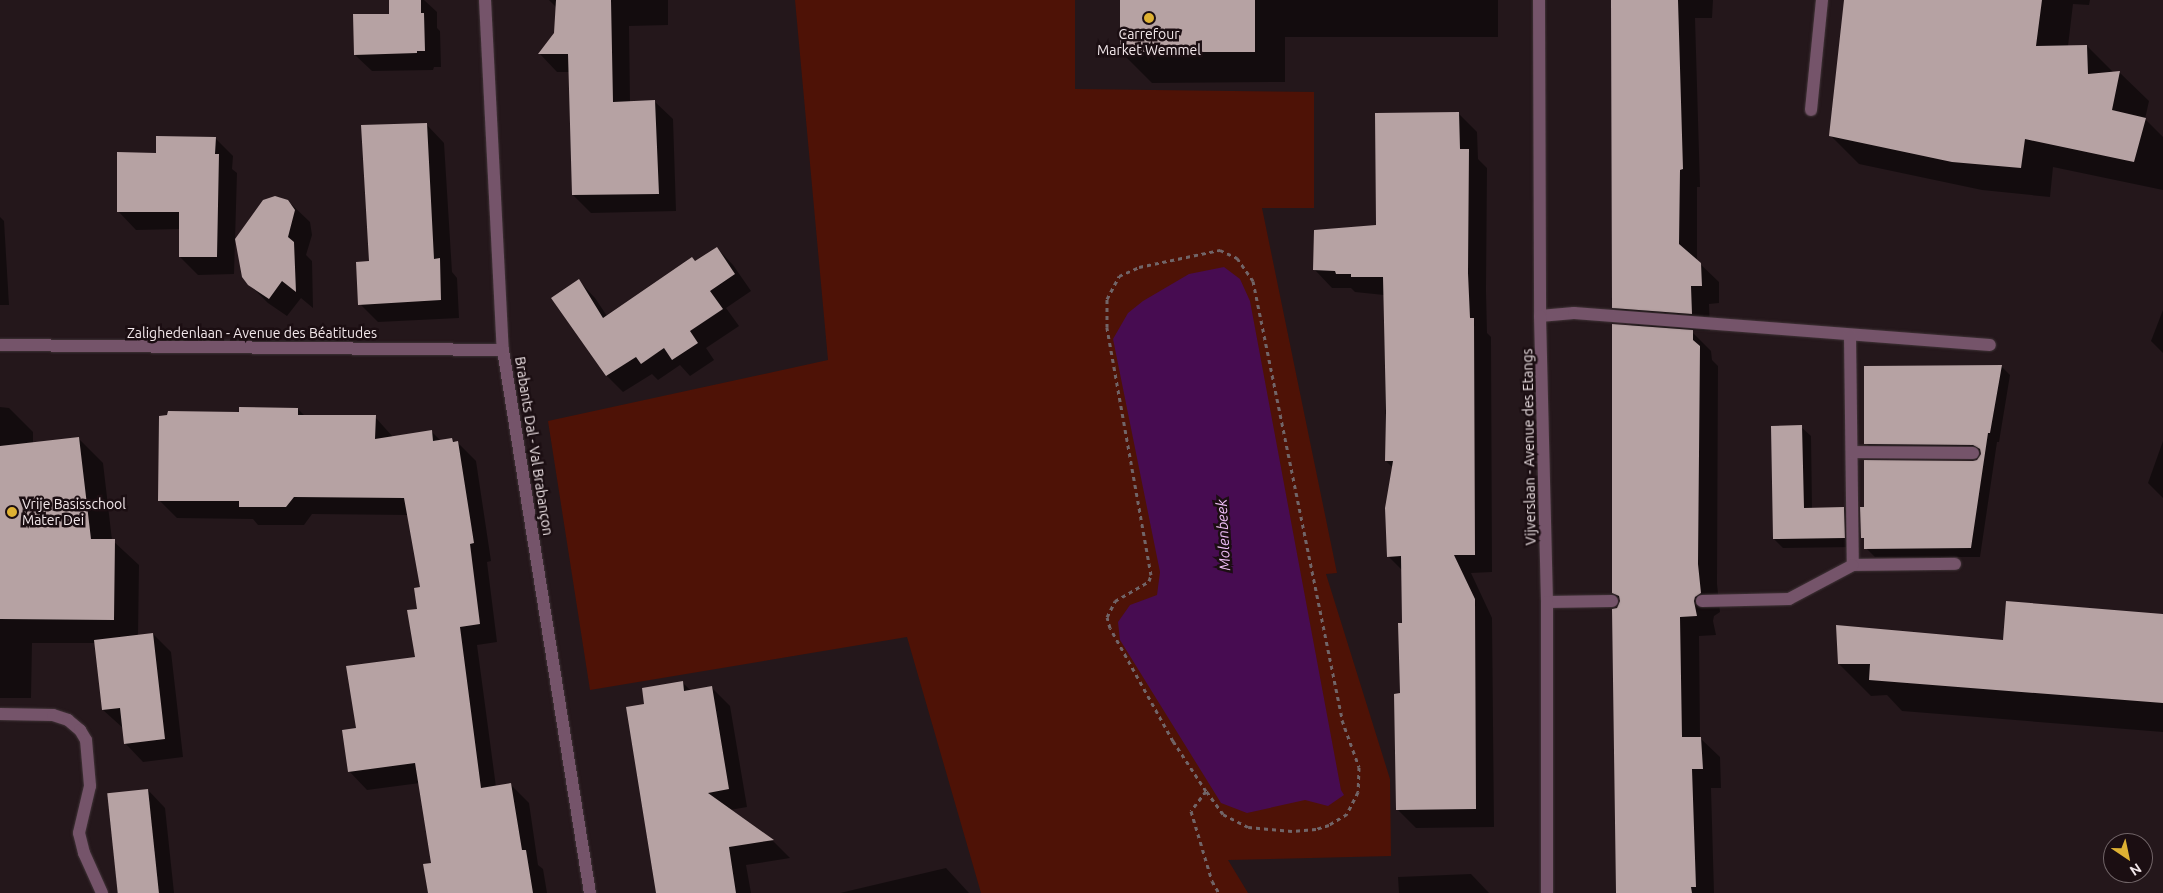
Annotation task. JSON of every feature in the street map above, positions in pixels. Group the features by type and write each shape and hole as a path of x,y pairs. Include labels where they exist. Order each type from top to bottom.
{"street":[{"name":"Brabants Dal - Val Brabançon","path":"486,0 503,350 590,893"},
{"name":"Vijverslaan - Avenue des Etangs","path":"1539,0 1540,316 1547,602 1547,893"},
{"path":"1811,110 1822,0"},
{"path":"1540,316 1574,313 1990,345"},
{"path":"1850,334 1853,565"},
{"name":"Zalighedenlaan - Avenue des Béatitudes","path":"0,345 503,350"},
{"path":"1852,452 1973,453"},
{"path":"1702,601 1789,599 1853,565 1956,564"},
{"path":"1547,602 1612,601"},
{"path":"0,714 53,715 68,720 80,730 86,740 90,786 79,834 84,853 102,893"}],"path":[{"path":"1220,250 1237,258 1253,281 1342,720 1360,774 1358,792 1347,814 1329,825 1303,831 1268,830 1248,827 1223,814 1206,791 1184,759 1135,675 1110,628 1107,617 1115,601 1149,580 1151,575 1107,327 1107,308 1110,291 1119,276 1153,263 1220,250"},
{"path":"1206,791 1191,811 1212,881 1219,893"}],"shaded area":[{"path":"795,0 1075,0 1075,89 1314,92 1314,208 1262,208 1337,573 1326,574 1390,779 1391,856 1228,860 1248,893 981,893 907,637 590,690 548,421 828,360"}],"water":[{"name":"Molenbeek","path":"1224,267 1240,279 1250,301 1341,790 1344,795 1328,806 1305,800 1247,813 1221,803 1120,640 1118,622 1130,605 1157,595 1160,572 1113,339 1128,313 1143,301 1189,274"}],"building":[{"path":"389,0 421,0 421,13 424,13 425,51 417,51 417,53 354,55 353,14 389,14"},
{"path":"556,0 611,0 613,102 655,100 659,194 572,195 568,54 538,54 554,33"},
{"name":"Carrefour Market Wemmel","path":"1120,0 1255,0 1255,52 1120,52"},
{"path":"1611,0 1678,0 1683,169 1680,170 1679,244 1701,263 1702,286 1691,286 1692,314 1612,308"},
{"path":"1844,0 2042,0 2036,46 2087,45 2088,74 2120,71 2112,110 2146,118 2134,162 2025,139 2021,168 1952,162 1829,136"},
{"path":"1459,112 1460,149 1469,149 1468,273 1470,318 1474,318 1475,555 1454,555 1475,599 1476,809 1396,810 1394,694 1400,693 1398,623 1402,623 1401,556 1387,557 1385,508 1393,461 1385,461 1386,412 1383,277 1351,277 1351,274 1336,274 1335,271 1313,270 1314,230 1376,225 1375,113"},
{"path":"427,123 434,259 440,258 441,300 358,305 356,262 369,261 361,125"},
{"path":"156,136 216,137 215,154 219,154 217,257 179,257 179,212 117,212 117,152 156,153"},
{"path":"275,196 288,200 295,210 288,237 294,242 296,292 282,281 269,299 248,285 242,277 235,239 263,200"},
{"path":"717,247 735,274 710,291 723,309 690,331 698,343 672,360 664,348 641,364 636,357 606,376 551,298 579,279 603,318 692,257 695,261"},
{"path":"1612,324 1693,330 1693,340 1700,346 1698,564 1701,593 1695,597 1694,601 1697,616 1680,617 1682,737 1701,737 1703,769 1692,769 1696,887 1691,887 1692,893 1616,893 1612,609 1617,608 1620,601 1619,596 1612,593"},
{"path":"2002,365 1990,433 1988,433 1971,548 1864,549 1864,538 1861,538 1860,507 1864,507 1864,460 1973,461 1977,460 1981,454 1980,449 1973,445 1864,444 1864,366"},
{"path":"239,407 298,408 298,415 376,415 375,439 432,430 433,441 452,438 453,442 458,441 474,543 470,544 480,624 460,627 481,788 511,783 522,850 526,850 533,893 428,893 423,864 431,863 415,763 348,772 342,730 356,728 346,666 415,657 407,610 417,609 414,588 420,587 404,498 294,497 286,507 239,507 239,501 158,501 159,416 167,415 168,411 239,412"},
{"path":"1802,425 1804,508 1844,507 1845,538 1773,539 1771,426"},
{"path":"79,437 91,539 115,539 114,620 0,619 0,446"},
{"path":"2006,601 2163,614 2163,703 1869,680 1870,664 1838,664 1836,625 2003,640"},
{"path":"153,633 165,739 124,744 120,708 102,710 94,640"},
{"path":"683,681 684,691 712,686 729,789 708,793 774,840 729,847 736,893 656,893 626,707 644,704 642,688"},
{"path":"148,789 159,893 118,893 107,793"}],"place":[{"name":"Carrefour Market Wemmel","path":"1149,18"},
{"name":"Vrije Basisschool Mater Dei","path":"12,512"}]}
